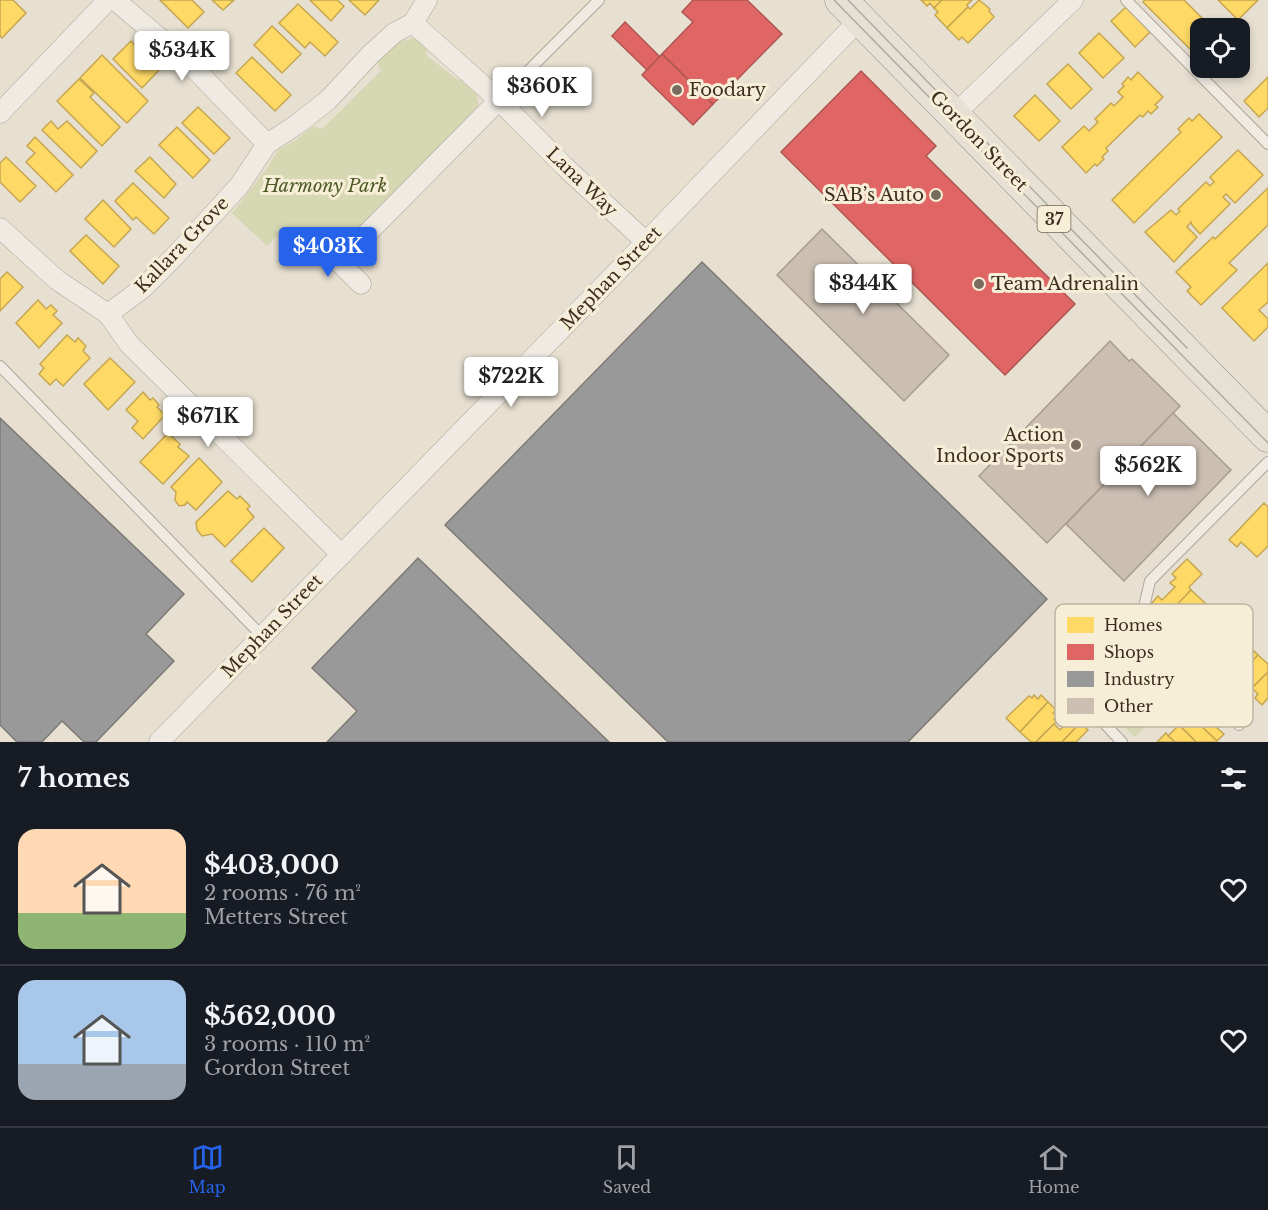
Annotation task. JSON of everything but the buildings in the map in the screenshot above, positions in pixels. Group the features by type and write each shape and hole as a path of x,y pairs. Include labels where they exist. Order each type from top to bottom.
{"main road":[{"name":"Gordon Street","path":"850,9 1268,436"}],"street":[{"path":"0,113 108,0"},
{"path":"115,0 190,64 267,144"},
{"name":"Kallara Grove","path":"108,314 143,288 174,257 239,186 267,144 328,100 386,40 412,23 427,0"},
{"path":"954,115 1073,0"},
{"name":"Mephan Street","path":"159,742 646,242 850,9"},
{"name":"Lana Way","path":"412,23 499,100 564,166 646,242"},
{"path":"339,262 499,100"},
{"path":"0,228 57,280 108,314 129,344 342,555"},
{"path":"313,249 339,262 361,284"}],"lane":[{"path":"499,100 599,0"},
{"path":"1126,0 1268,144"},
{"path":"0,366 262,636"},
{"path":"1144,604 1150,581 1268,462"},
{"path":"1107,727 1122,742"}],"green space":[{"name":"Harmony Park","path":"414,38 428,47 426,55 458,80 465,76 477,91 478,106 337,252 304,246 282,230 267,246 232,213 268,167 278,150 296,140 313,126 322,129 381,71 377,62 395,43"},
{"path":"1125,727 1145,727 1135,737"}],"tram line":[{"path":"834,0 1268,443"},
{"path":"848,0 1187,348"}],"place":[{"name":"Foodary","path":"677,90"},
{"name":"SAB’s Auto","path":"936,195"},
{"name":"Team Adrenalin","path":"979,284"},
{"name":"Action Indoor Sports","path":"1076,445"}]}
